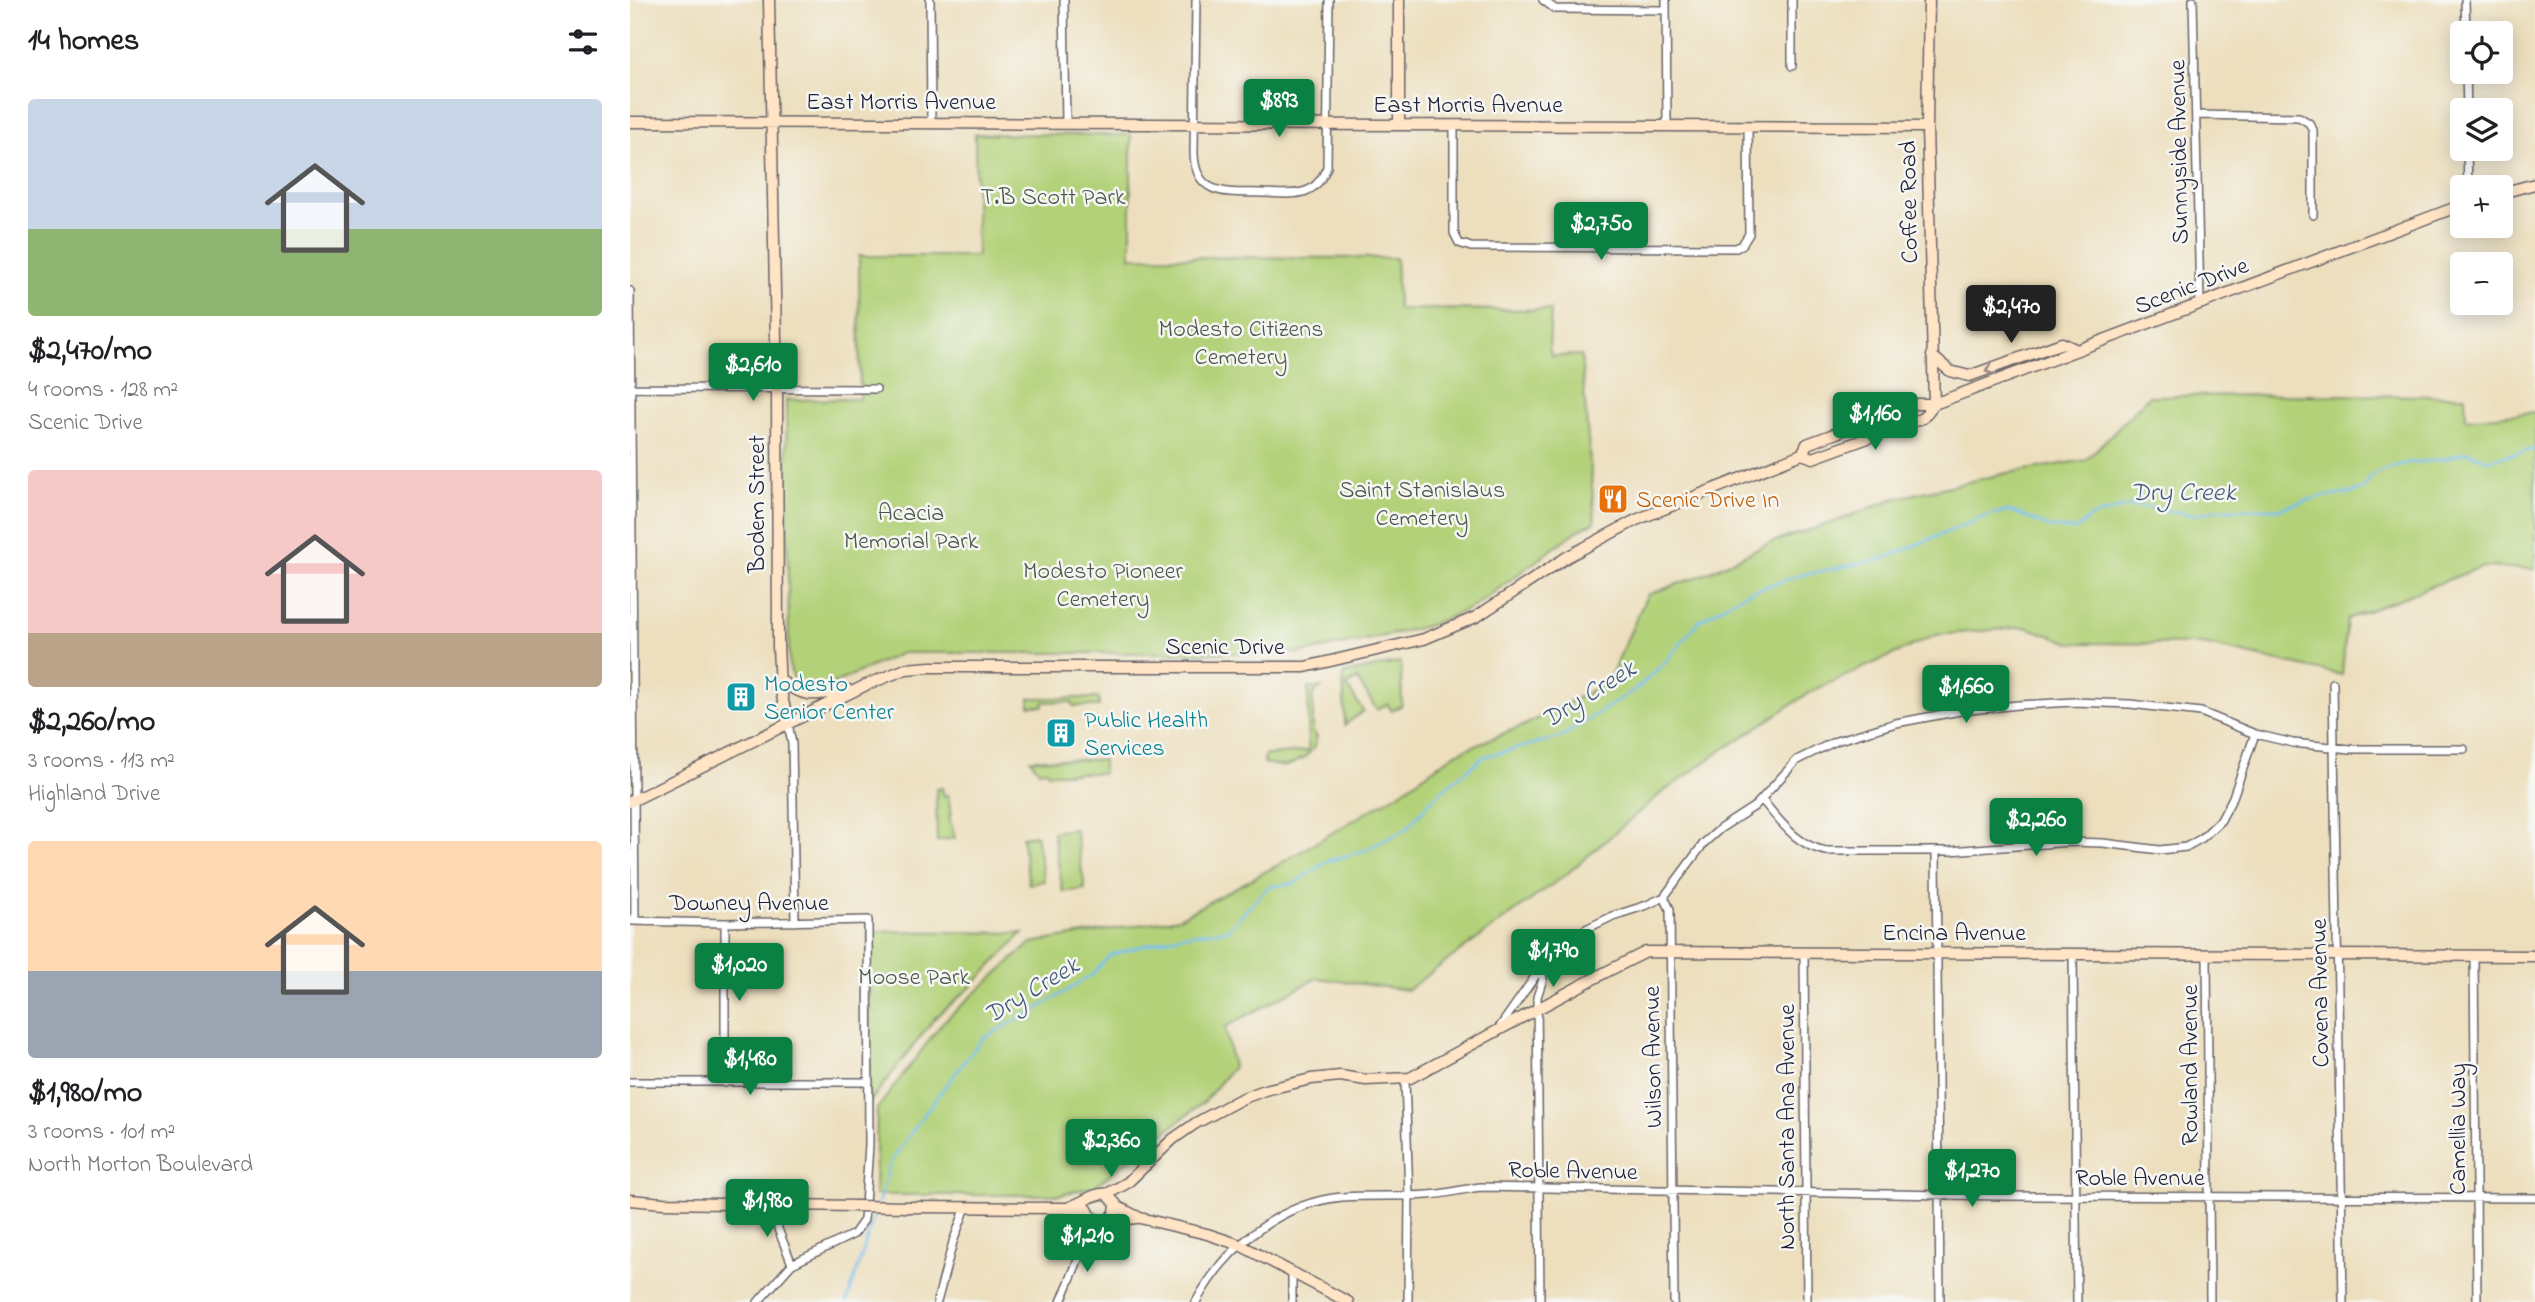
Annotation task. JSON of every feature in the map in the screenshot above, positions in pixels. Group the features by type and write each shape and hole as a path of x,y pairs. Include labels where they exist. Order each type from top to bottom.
{"street":[{"name":"Bodem Street","path":"769,0 777,389 779,679 793,757 796,922"},
{"path":"930,0 931,122"},
{"path":"1064,0 1066,122"},
{"path":"1196,0 1194,124 1197,173 1207,185 1224,192 1297,193 1314,187 1324,175 1328,157 1329,0"},
{"path":"1399,0 1399,125"},
{"path":"1544,0 1555,9 1666,10"},
{"path":"1666,0 1667,126"},
{"path":"1792,0 1792,66"},
{"name":"Coffee Road","path":"1929,0 1927,127 1934,404"},
{"name":"Sunnyside Avenue","path":"2193,0 2200,303"},
{"path":"2465,0 2466,21"},
{"path":"2197,115 2299,117 2309,122 2313,130 2313,215"},
{"name":"East Morris Avenue","path":"630,122 1927,127"},
{"path":"1454,125 1454,233 1459,243 1471,247 1736,248 1742,246 1749,234 1748,126"},
{"path":"2513,190 2535,184"},
{"name":"Scenic Drive","path":"633,800 899,671 921,667 1305,667 1424,639 1476,617 1567,557 1636,520 1802,454 1813,458 1923,418 1934,404 2450,209"},
{"path":"630,291 633,921"},
{"path":"1932,356 1950,371 1969,376 2062,343 2077,350"},
{"path":"631,388 876,389"},
{"path":"779,679 793,690 808,695 858,689"},
{"name":"Covena Avenue","path":"2333,683 2343,1302"},
{"path":"1497,1030 1536,975 1542,973 1564,947 1586,929 1664,897 1690,858 1710,836 1762,800 1789,766 1809,752 1863,732 1960,711 2056,703 2144,705 2201,712 2255,734 2292,743 2333,748 2465,749"},
{"path":"1762,800 1795,838 1818,849 1849,852 1936,851 2070,842 2160,850 2186,846 2202,838 2221,820 2233,797 2255,734"},
{"path":"1936,851 1940,1302"},
{"name":"Wilson Avenue","path":"1664,897 1670,909 1674,1302"},
{"name":"Downey Avenue","path":"633,921 725,923 868,920 869,1082"},
{"path":"725,923 725,1083"},
{"name":"Encina Avenue","path":"1405,1079 1642,954 1804,952 2535,956"},
{"name":"North Santa Ana Avenue","path":"1804,952 1807,1302"},
{"path":"2073,954 2077,1302"},
{"name":"Rowland Avenue","path":"2207,954 2210,1302"},
{"name":"Camellia Way","path":"2474,956 2477,1302"},
{"path":"1540,1302 1537,993 1543,979 1542,973"},
{"path":"1064,1208 1098,1194 1107,1194 1127,1183 1155,1154 1196,1123 1253,1095 1288,1084 1340,1076 1366,1080 1405,1079 1409,1196 1408,1302"},
{"path":"630,1082 869,1082 869,1145 862,1225 854,1234 792,1264 758,1302"},
{"path":"1087,1238 1115,1213 1127,1183"},
{"name":"Roble Avenue","path":"1196,1302 1217,1269 1240,1245 1270,1222 1306,1205 1340,1198 1430,1195 1481,1188 1939,1195 2535,1198"},
{"path":"1107,1194 1116,1205 1140,1218 1240,1245 1348,1302"},
{"path":"1061,1302 1087,1238 1090,1199"},
{"path":"630,1200 775,1206 1064,1208 1105,1221 1140,1218"},
{"path":"775,1206 778,1229 792,1264"},
{"path":"937,1302 950,1251 966,1207"},
{"path":"1292,1302 1293,1275"}],"green space":[{"path":"975,134 1131,135 1131,257 1396,258 1398,309 1551,310 1549,348 1552,356 1581,355 1595,522 1577,531 1475,606 1430,625 1394,634 1301,653 902,653 821,689 803,688 796,682 789,665 786,400 860,399 859,256 977,256"},
{"path":"2149,396 2465,396 2466,419 2535,412 2535,569 2481,567 2347,619 2342,675 2203,644 2071,643 2026,627 1936,635 1812,691 1712,757 1659,795 1568,873 1407,990 1317,978 1225,1027 1233,1067 1205,1101 1095,1186 1060,1195 875,1195 877,1109 943,1022 1031,943 1179,918 1276,866 1396,795 1456,753 1525,725 1608,682 1647,595 1705,574 1767,544 1893,499 2007,473 2086,460"},
{"path":"1401,662 1402,705 1392,711 1387,704 1377,710 1357,679 1347,686 1363,711 1345,725 1343,674"},
{"path":"1308,688 1321,688 1313,694 1313,732 1317,737 1313,749 1302,760 1287,766 1264,763 1265,755 1308,751"},
{"path":"1030,698 1099,698 1099,706 1044,702 1043,706 1030,706"},
{"path":"1030,759 1103,760 1103,773 1048,773 1047,770 1039,771"},
{"path":"942,788 944,796 948,795 949,816 955,838 937,841 936,789"},
{"path":"1075,829 1085,889 1063,892 1053,832"},
{"path":"1036,835 1044,881 1029,884 1022,837"},
{"name":"Moose Park","path":"869,931 1023,933 971,987 935,1018 869,1103"}],"waterway":[{"name":"Dry Creek","path":"878,1203 891,1161 983,1038 1092,975 1110,955 1182,935 1227,930 1268,887 1295,883 1328,861 1363,851 1405,830 1433,798 1483,757 1561,737 1639,687 1667,660 1699,621 1744,594 1797,576 1882,559 1991,514 2010,511 2050,527 2075,530 2091,517 2130,506 2193,515 2220,509 2279,509 2319,497 2363,489 2371,477 2406,463 2440,460 2466,452 2488,460 2535,449"},
{"name":"Dry Creek","path":"847,1302 876,1210"}],"place":[{"name":"Scenic Drive In","path":"1613,499"},
{"name":"Modesto Senior Center","path":"741,697"},
{"name":"Public Health Services","path":"1061,733"}],"park label":[{"name":"T.B Scott Park","path":"1053,196"},
{"name":"Modesto Citizens Cemetery","path":"1241,342"},
{"name":"Saint Stanislaus Cemetery","path":"1422,503"},
{"name":"Acacia Memorial Park","path":"911,526"},
{"name":"Modesto Pioneer Cemetery","path":"1103,584"}]}
